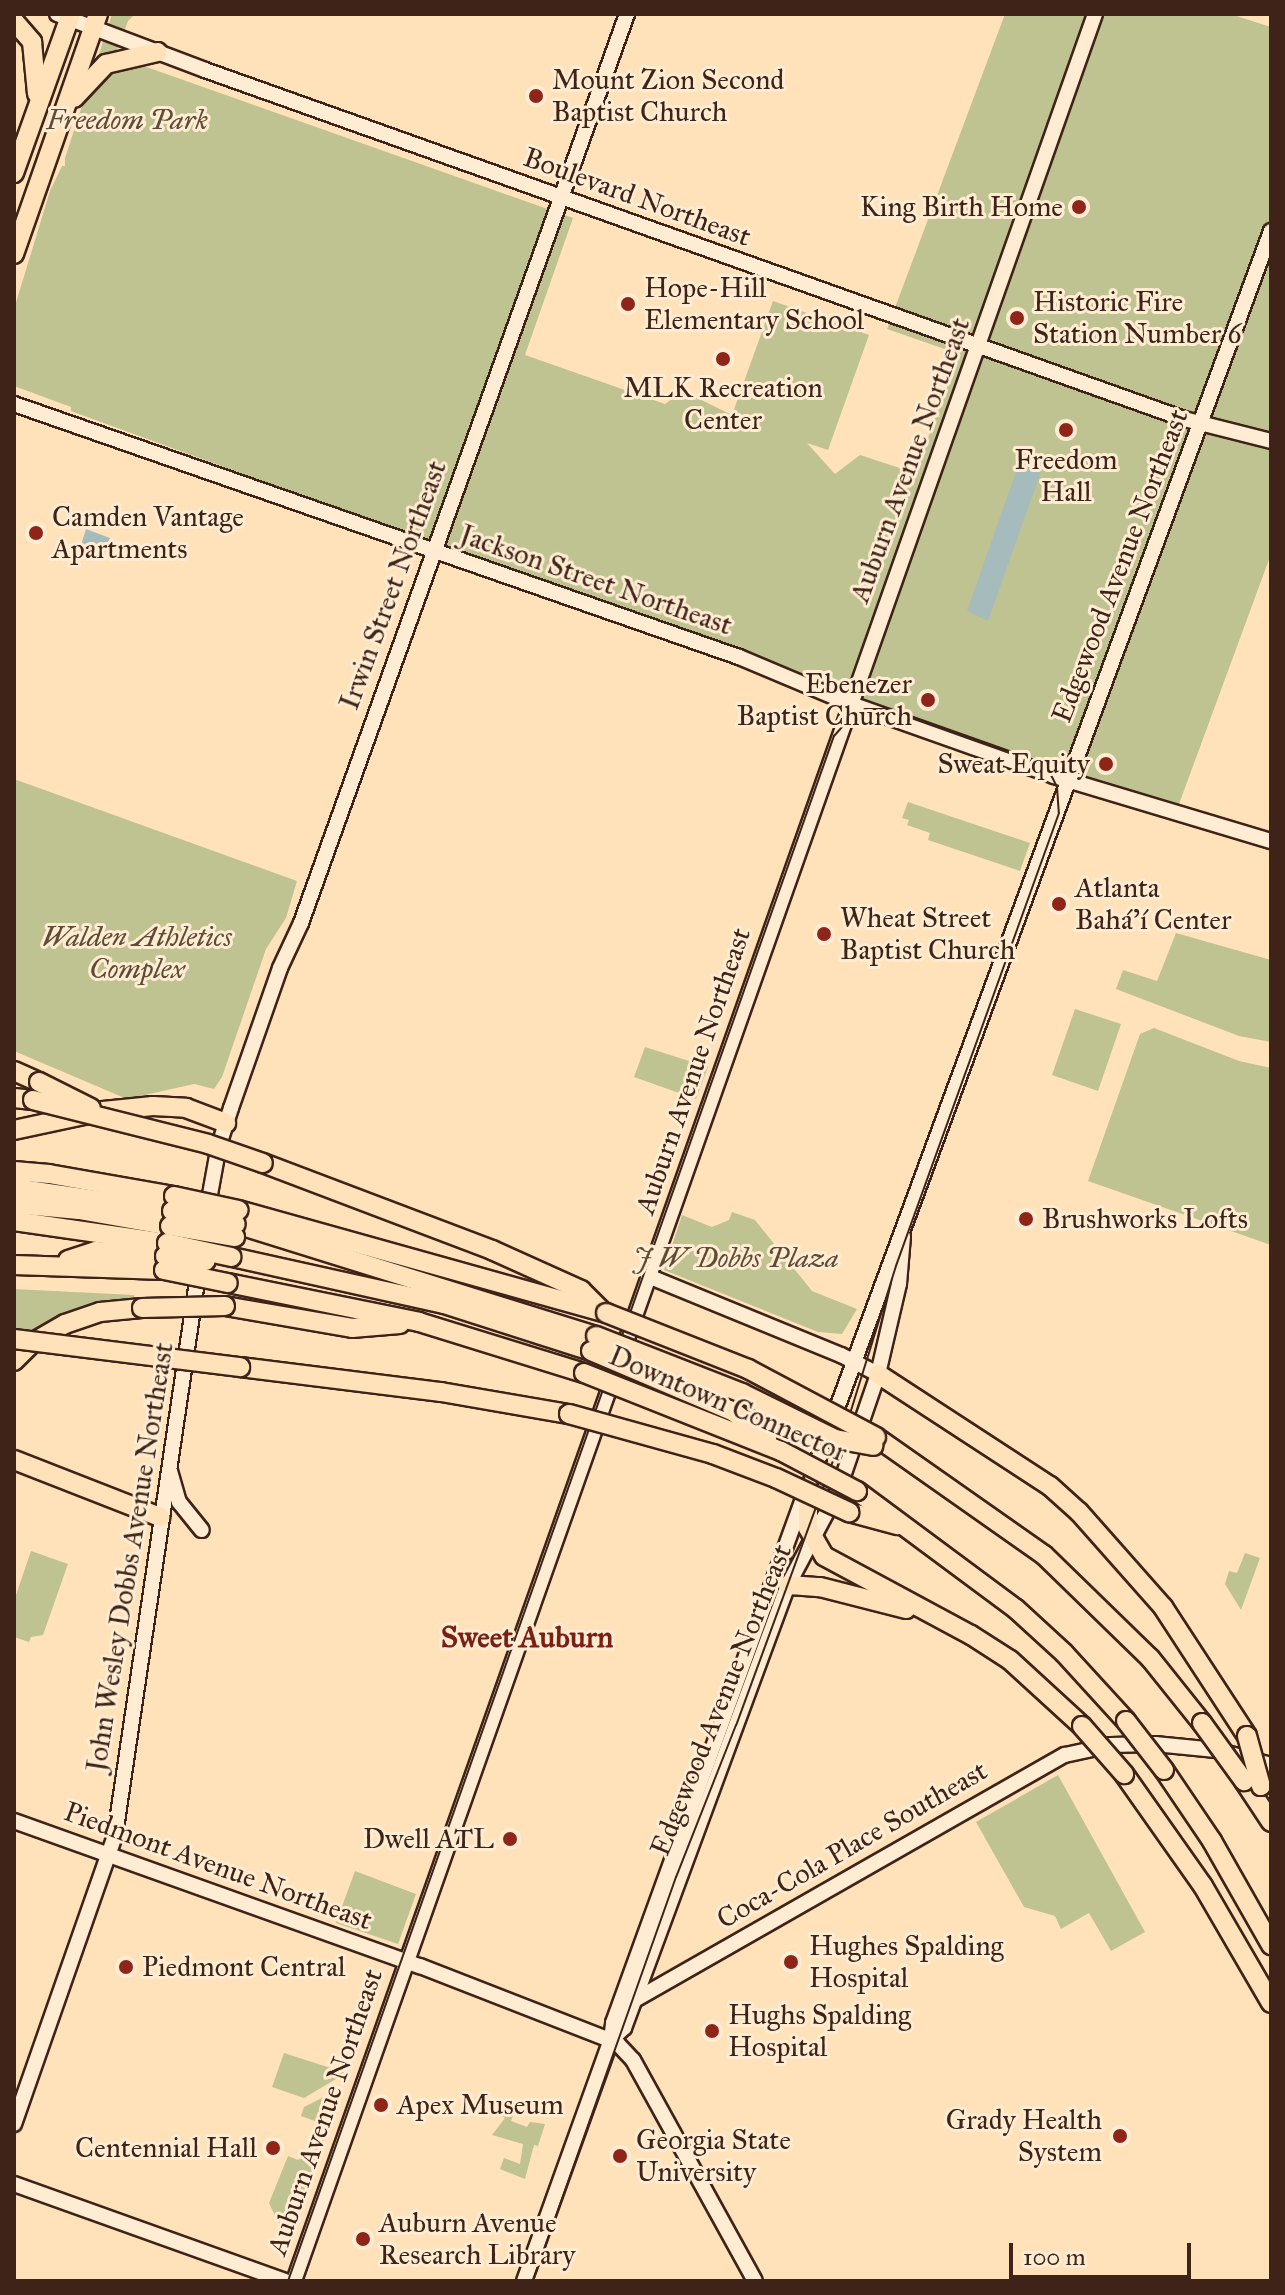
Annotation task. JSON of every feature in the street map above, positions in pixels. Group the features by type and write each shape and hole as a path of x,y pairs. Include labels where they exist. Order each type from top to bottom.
{"highway":[{"path":"14,173 66,16"},
{"path":"14,21 29,38 35,52 36,113"},
{"path":"14,254 96,21"},
{"path":"65,110 106,64 158,52"},
{"path":"14,1071 29,1093 82,1101 99,1115 208,1144 492,1250 581,1290 604,1312"},
{"path":"14,1130 103,1111 153,1106 186,1108 226,1123"},
{"name":"Downtown Connector","path":"14,1171 78,1178 168,1234 228,1283 419,1322 584,1373 781,1451 857,1491 1016,1609 1064,1653 1126,1721 1164,1770 1212,1841 1271,1945"},
{"path":"14,1188 168,1234 235,1260 444,1304 594,1344 734,1412 781,1451"},
{"path":"14,1204 79,1210 168,1234"},
{"path":"14,1221 168,1234 236,1224 742,1393 835,1439 874,1442 897,1452 1053,1562 1150,1658 1252,1784 1269,1818"},
{"name":"Downtown Connector","path":"14,1265 54,1265 168,1234 236,1224 604,1312 748,1369 874,1442"},
{"path":"14,1361 32,1343 65,1324 100,1312 225,1306 352,1328 419,1322"},
{"path":"14,1339 441,1392 569,1414 713,1454 776,1478 849,1512 911,1529"},
{"path":"878,1374 1050,1486 1079,1512 1163,1607 1247,1736 1252,1784"},
{"path":"14,1460 161,1510"},
{"path":"808,1487 806,1518 813,1540 824,1556 1010,1660 1082,1726 1124,1774 1203,1886 1271,2003"},
{"path":"788,1585 820,1587 874,1599 943,1622"}],"street":[{"name":"Irwin Street Northeast","path":"212,1174 226,1123 627,14"},
{"name":"Auburn Avenue Northeast","path":"294,2281 1095,14"},
{"name":"Boulevard Northeast","path":"66,16 96,21 158,52 1201,425 1271,441"},
{"name":"Edgewood Avenue Northeast","path":"524,2281 611,2040 613,2023 894,1250 903,1236 1067,779 1271,231"},
{"name":"Jackson Street Northeast","path":"15,405 739,657 851,704 1067,779 1175,815 1271,841"},
{"name":"John Wesley Dobbs Avenue Northeast","path":"14,2124 110,1855 168,1465 184,1384 212,1174"},
{"name":"Edgewood Avenue Northeast","path":"611,2040 624,2028 788,1585 838,1491 878,1374 899,1284 903,1236"},
{"path":"648,1276 878,1374"},
{"path":"168,1465 179,1502 202,1530"},
{"name":"Coca-Cola Place Southeast","path":"633,2001 1065,1755 1111,1745 1155,1744 1216,1750 1271,1765"},
{"name":"Piedmont Avenue Northeast","path":"14,1821 405,1961 611,2040"},
{"path":"645,1966 652,1976 665,1981"},
{"path":"611,2040 633,2060 755,2281"},
{"path":"14,2184 285,2281"},
{"path":"238,2264 251,2281"}],"green space":[{"name":"Freedom Park","path":"112,14 135,14 128,21 116,53 124,59 573,218 525,355 665,404 683,391 732,415 773,301 869,335 828,450 807,443 835,474 860,455 915,473 959,354 887,329 1005,14 1230,14 1271,27 1271,554 1175,815 71,411 71,407 14,386 14,309 50,191 62,166 65,166"},
{"name":"Walden Athletics Complex","path":"14,779 297,881 286,918 266,949 222,1077 214,1089 194,1084 127,1099 14,1051"},
{"path":"908,802 1030,843 1020,871 928,840 930,833 907,825 909,820 902,818"},
{"path":"1176,933 1271,960 1271,1042 1239,1036 1116,989 1123,970 1157,981"},
{"path":"1075,1009 1121,1024 1098,1091 1052,1075"},
{"path":"1154,1028 1239,1061 1271,1068 1271,1245 1088,1181 1140,1034"},
{"path":"645,1047 708,1067 696,1099 634,1077"},
{"name":"J W Dobbs Plaza","path":"732,1212 755,1220 812,1291 857,1309 842,1334 818,1332 664,1270 682,1215 712,1227 729,1220"},
{"path":"14,1289 134,1295 134,1300 14,1351"},
{"path":"31,1551 68,1564 43,1635 31,1637 29,1642 14,1637 14,1601"},
{"path":"1245,1553 1260,1558 1241,1610 1225,1584 1229,1571 1237,1573"},
{"path":"1058,1775 1145,1932 1111,1951 1089,1913 1061,1929 1055,1916 1024,1907 976,1822"},
{"path":"355,1871 416,1894 398,1944 336,1923"},
{"path":"284,2053 346,2073 304,2098 272,2087"},
{"path":"334,2092 338,2101 293,2225 282,2230 269,2203 288,2156 298,2160 313,2152 323,2124 301,2116 304,2107"},
{"path":"517,2104 511,2121 527,2127 530,2122 545,2124 538,2146 534,2145 525,2179 500,2169 504,2158 520,2164 523,2144 492,2135 505,2118 498,2112"}],"shaded area":[{"path":"1023,452 1045,460 988,621 967,611"},
{"path":"86,529 110,538 105,553 81,545"}],"tram line":[{"path":"288,2281 834,736 854,714 865,709 886,709 1035,762 1051,775 1057,787 1059,813 896,1266 849,1417 736,1725 676,1877 533,2281"}],"place":[{"name":"Mount Zion Second Baptist Church","path":"536,96"},
{"name":"King Birth Home","path":"1079,207"},
{"name":"Hope-Hill Elementary School","path":"628,304"},
{"name":"Historic Fire Station Number 6","path":"1017,318"},
{"name":"MLK Recreation Center","path":"723,359"},
{"name":"Freedom Hall","path":"1066,430"},
{"name":"Camden Vantage Apartments","path":"36,533"},
{"name":"Ebenezer Baptist Church","path":"928,700"},
{"name":"Sweat Equity","path":"1106,764"},
{"name":"Atlanta Bahá'í Center","path":"1059,904"},
{"name":"Wheat Street Baptist Church","path":"824,934"},
{"name":"Brushworks Lofts","path":"1026,1219"},
{"name":"Dwell ATL","path":"510,1839"},
{"name":"Hughes Spalding Hospital","path":"791,1962"},
{"name":"Piedmont Central","path":"126,1967"},
{"name":"Hughs Spalding Hospital","path":"712,2031"},
{"name":"Apex Museum","path":"381,2105"},
{"name":"Grady Health System","path":"1120,2136"},
{"name":"Centennial Hall","path":"273,2148"},
{"name":"Georgia State University","path":"620,2156"},
{"name":"Auburn Avenue Research Library","path":"363,2239"}],"district":[{"name":"Sweet Auburn","path":"527,1637"}]}
